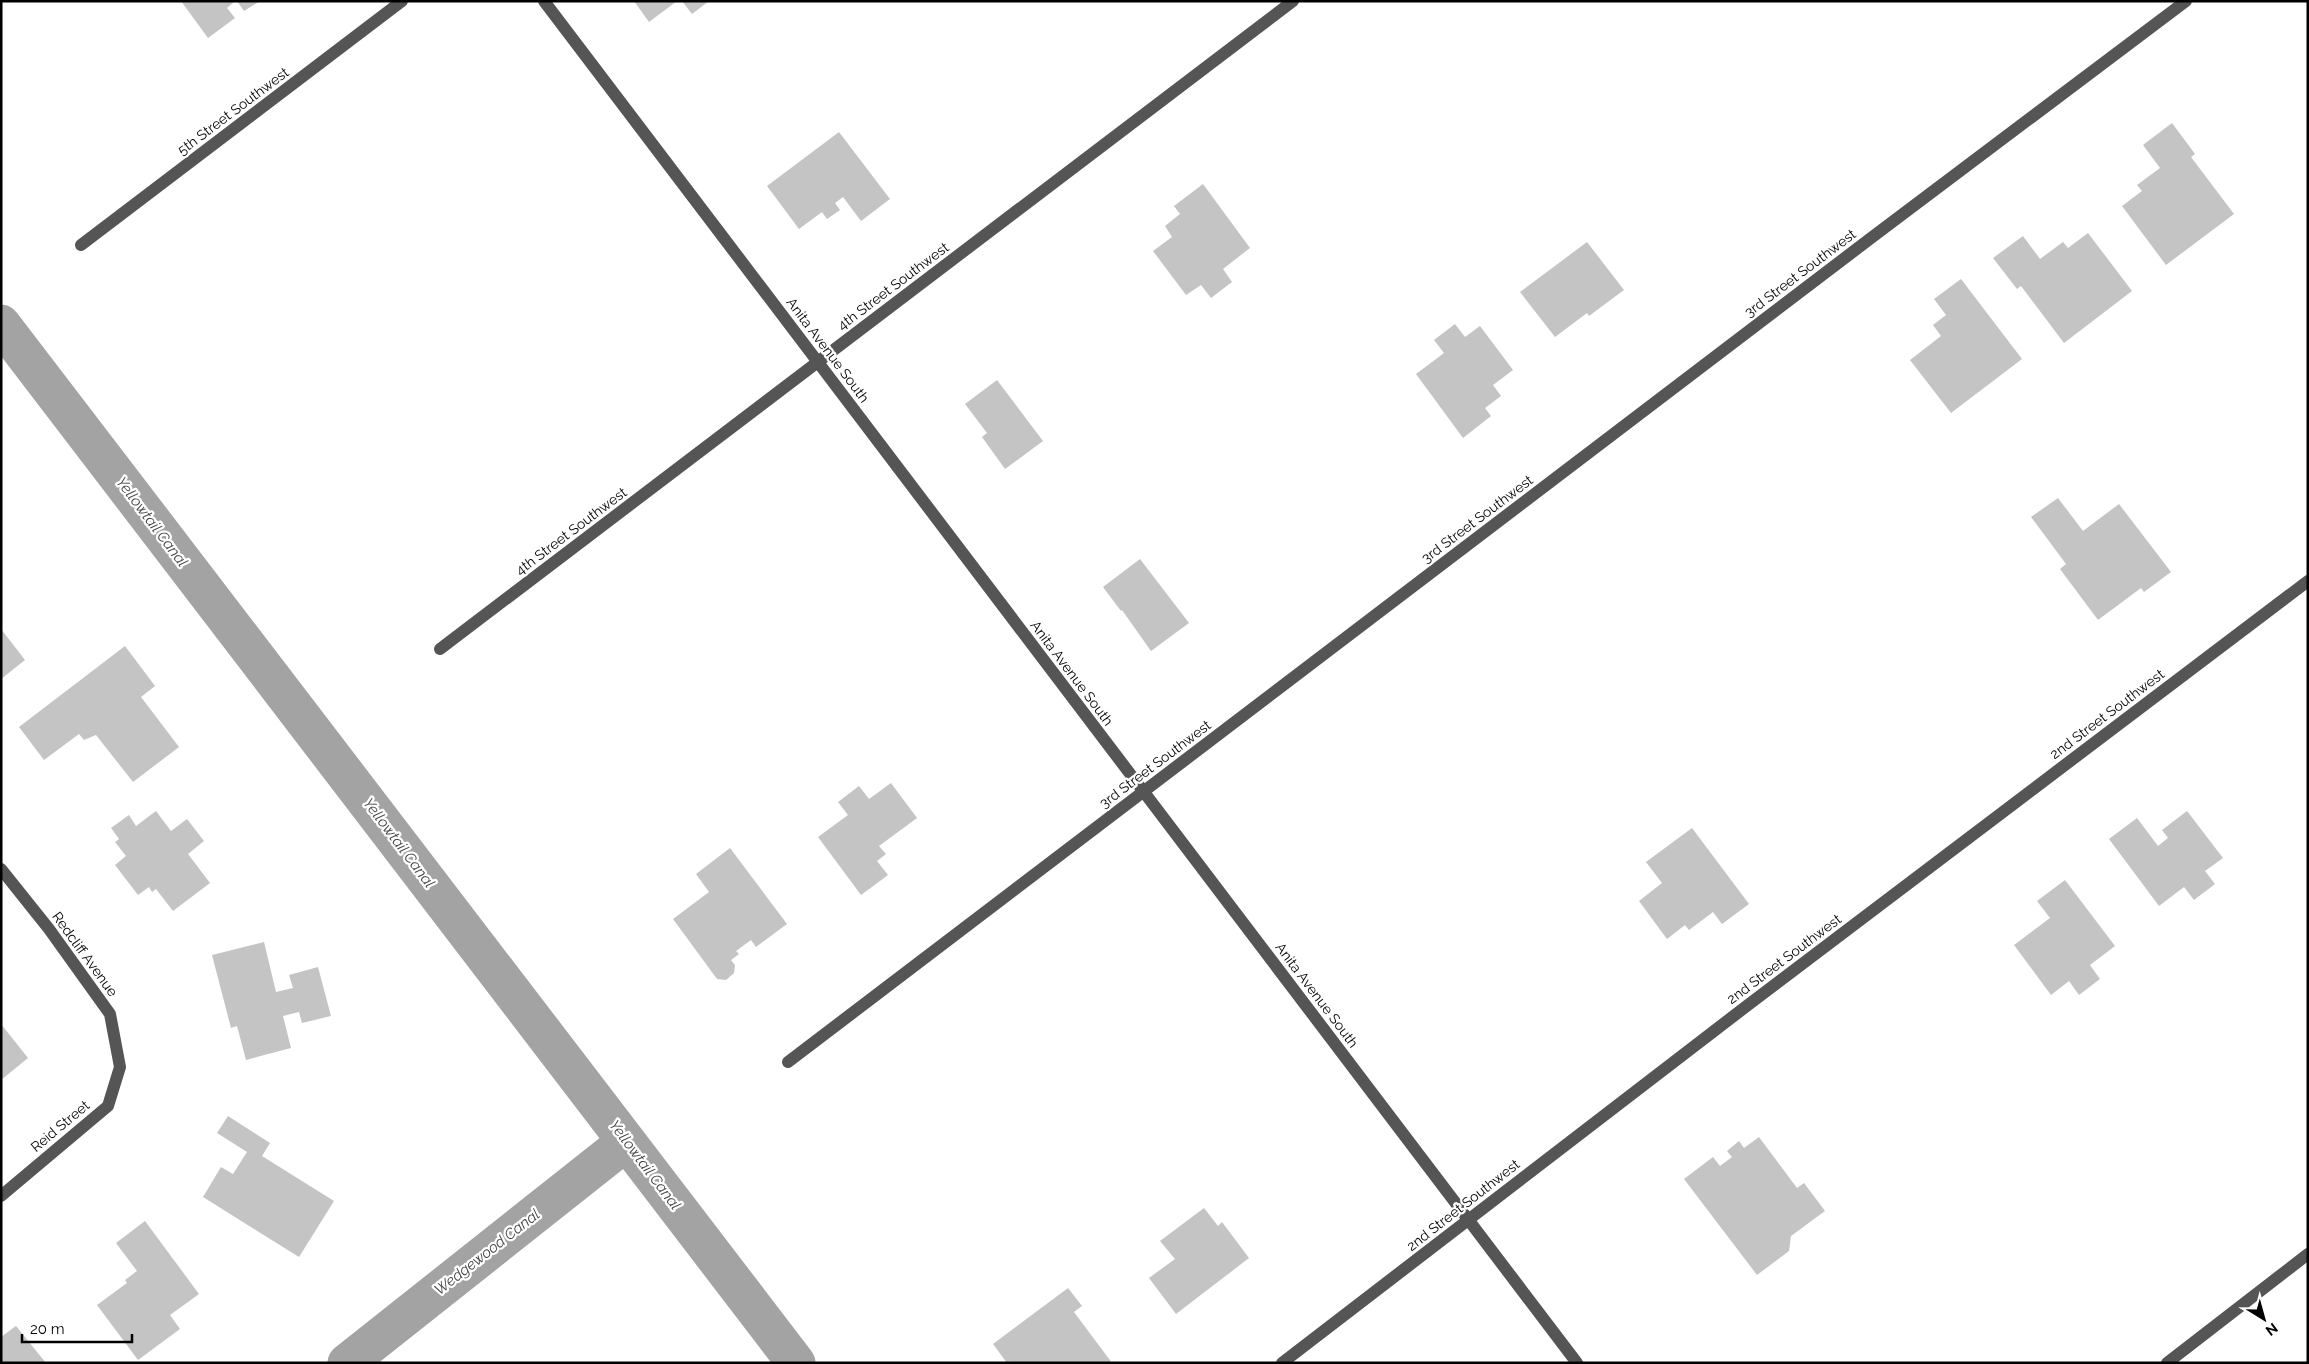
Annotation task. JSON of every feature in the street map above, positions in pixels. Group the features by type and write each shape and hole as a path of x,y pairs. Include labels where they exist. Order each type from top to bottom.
{"street":[{"name":"5th Street Southwest","path":"81,245 402,1"},
{"name":"Anita Avenue South","path":"544,1 1577,1363"},
{"name":"4th Street Southwest","path":"440,649 1293,1"},
{"name":"3rd Street Southwest","path":"788,1062 1863,244 2186,1"},
{"name":"2nd Street Southwest","path":"1282,1363 1752,1002 2308,582"},
{"name":"Redcliff Avenue","path":"1,869 110,1014 120,1068"},
{"name":"Reid Street","path":"1,1196 108,1106 120,1068"},
{"path":"2167,1363 2308,1254"}],"building":[{"path":"181,1 235,1 227,8 235,18 208,38"},
{"path":"237,1 260,1 244,11"},
{"path":"634,1 677,1 649,22"},
{"path":"682,1 709,1 692,14"},
{"path":"2172,123 2195,154 2191,157 2234,214 2166,265 2122,206 2142,191 2137,185 2160,168 2143,145"},
{"path":"839,132 890,199 861,221 843,197 835,203 840,210 827,219 822,212 799,229 767,186"},
{"path":"1203,184 1250,248 1223,269 1232,282 1211,298 1201,285 1186,295 1153,251 1172,237 1165,226 1180,214 1174,206"},
{"path":"2088,233 2132,291 2064,343 2021,286 2017,289 1993,258 2023,236 2040,259 2063,242 2068,248"},
{"path":"1587,242 1624,290 1589,316 1587,313 1555,337 1520,292"},
{"path":"1961,279 2022,359 1951,413 1910,360 1941,336 1933,325 1946,315 1934,299"},
{"path":"1455,324 1465,337 1480,326 1513,370 1493,385 1501,396 1485,408 1491,416 1463,438 1416,374 1444,353 1434,340"},
{"path":"997,380 1043,441 1005,469 982,437 987,433 965,404"},
{"path":"2058,498 2083,531 2119,504 2171,572 2144,592 2141,588 2098,620 2060,569 2066,564 2031,517"},
{"path":"1140,559 1189,623 1151,651 1103,587"},
{"path":"1,629 25,660 1,679"},
{"path":"125,646 155,686 141,697 179,747 133,782 96,735 84,740 79,734 44,760 19,727"},
{"path":"891,783 917,818 879,846 886,854 877,861 888,875 861,895 818,837 848,815 838,802 859,786 869,799"},
{"path":"156,811 171,831 187,819 204,841 188,854 210,883 173,911 156,889 152,892 149,887 138,895 115,865 126,856 115,842 119,839 111,828 129,815 136,826"},
{"path":"2187,811 2223,858 2205,871 2215,884 2194,900 2184,887 2159,906 2109,839 2137,818 2158,846 2168,838 2162,830"},
{"path":"1692,828 1749,904 1722,924 1713,912 1689,930 1685,925 1667,939 1639,901 1662,883 1646,862"},
{"path":"730,848 787,924 756,947 751,940 736,951 739,954 731,960 735,965 734,973 726,980 717,979 673,919 709,892 696,874"},
{"path":"2065,880 2115,946 2090,965 2100,979 2079,995 2069,981 2051,995 2014,945 2050,918 2037,901"},
{"path":"264,942 276,992 293,988 289,975 318,967 331,1016 302,1023 299,1012 283,1016 291,1048 246,1060 237,1026 231,1028 212,955"},
{"path":"1,1024 28,1058 1,1080"},
{"path":"228,1116 270,1143 262,1156 334,1201 299,1257 203,1197 221,1167 233,1174 247,1152 217,1133"},
{"path":"1759,1137 1797,1188 1804,1183 1825,1211 1791,1236 1789,1251 1757,1275 1684,1179 1713,1157 1720,1166 1732,1157 1727,1151 1739,1141 1744,1148"},
{"path":"1204,1208 1218,1226 1222,1222 1249,1258 1176,1314 1149,1278 1175,1259 1160,1241"},
{"path":"145,1221 199,1294 170,1315 180,1329 138,1360 97,1305 127,1283 125,1280 137,1271 116,1243"},
{"path":"1068,1288 1082,1306 1074,1312 1112,1363 1012,1363 1010,1361 1007,1363 993,1344"},
{"path":"16,1326 46,1363 1,1363 1,1337"}],"waterway":[{"name":"Yellowtail Canal","path":"1,324 796,1363"},
{"name":"Wedgewood Canal","path":"347,1363 626,1142"}]}
